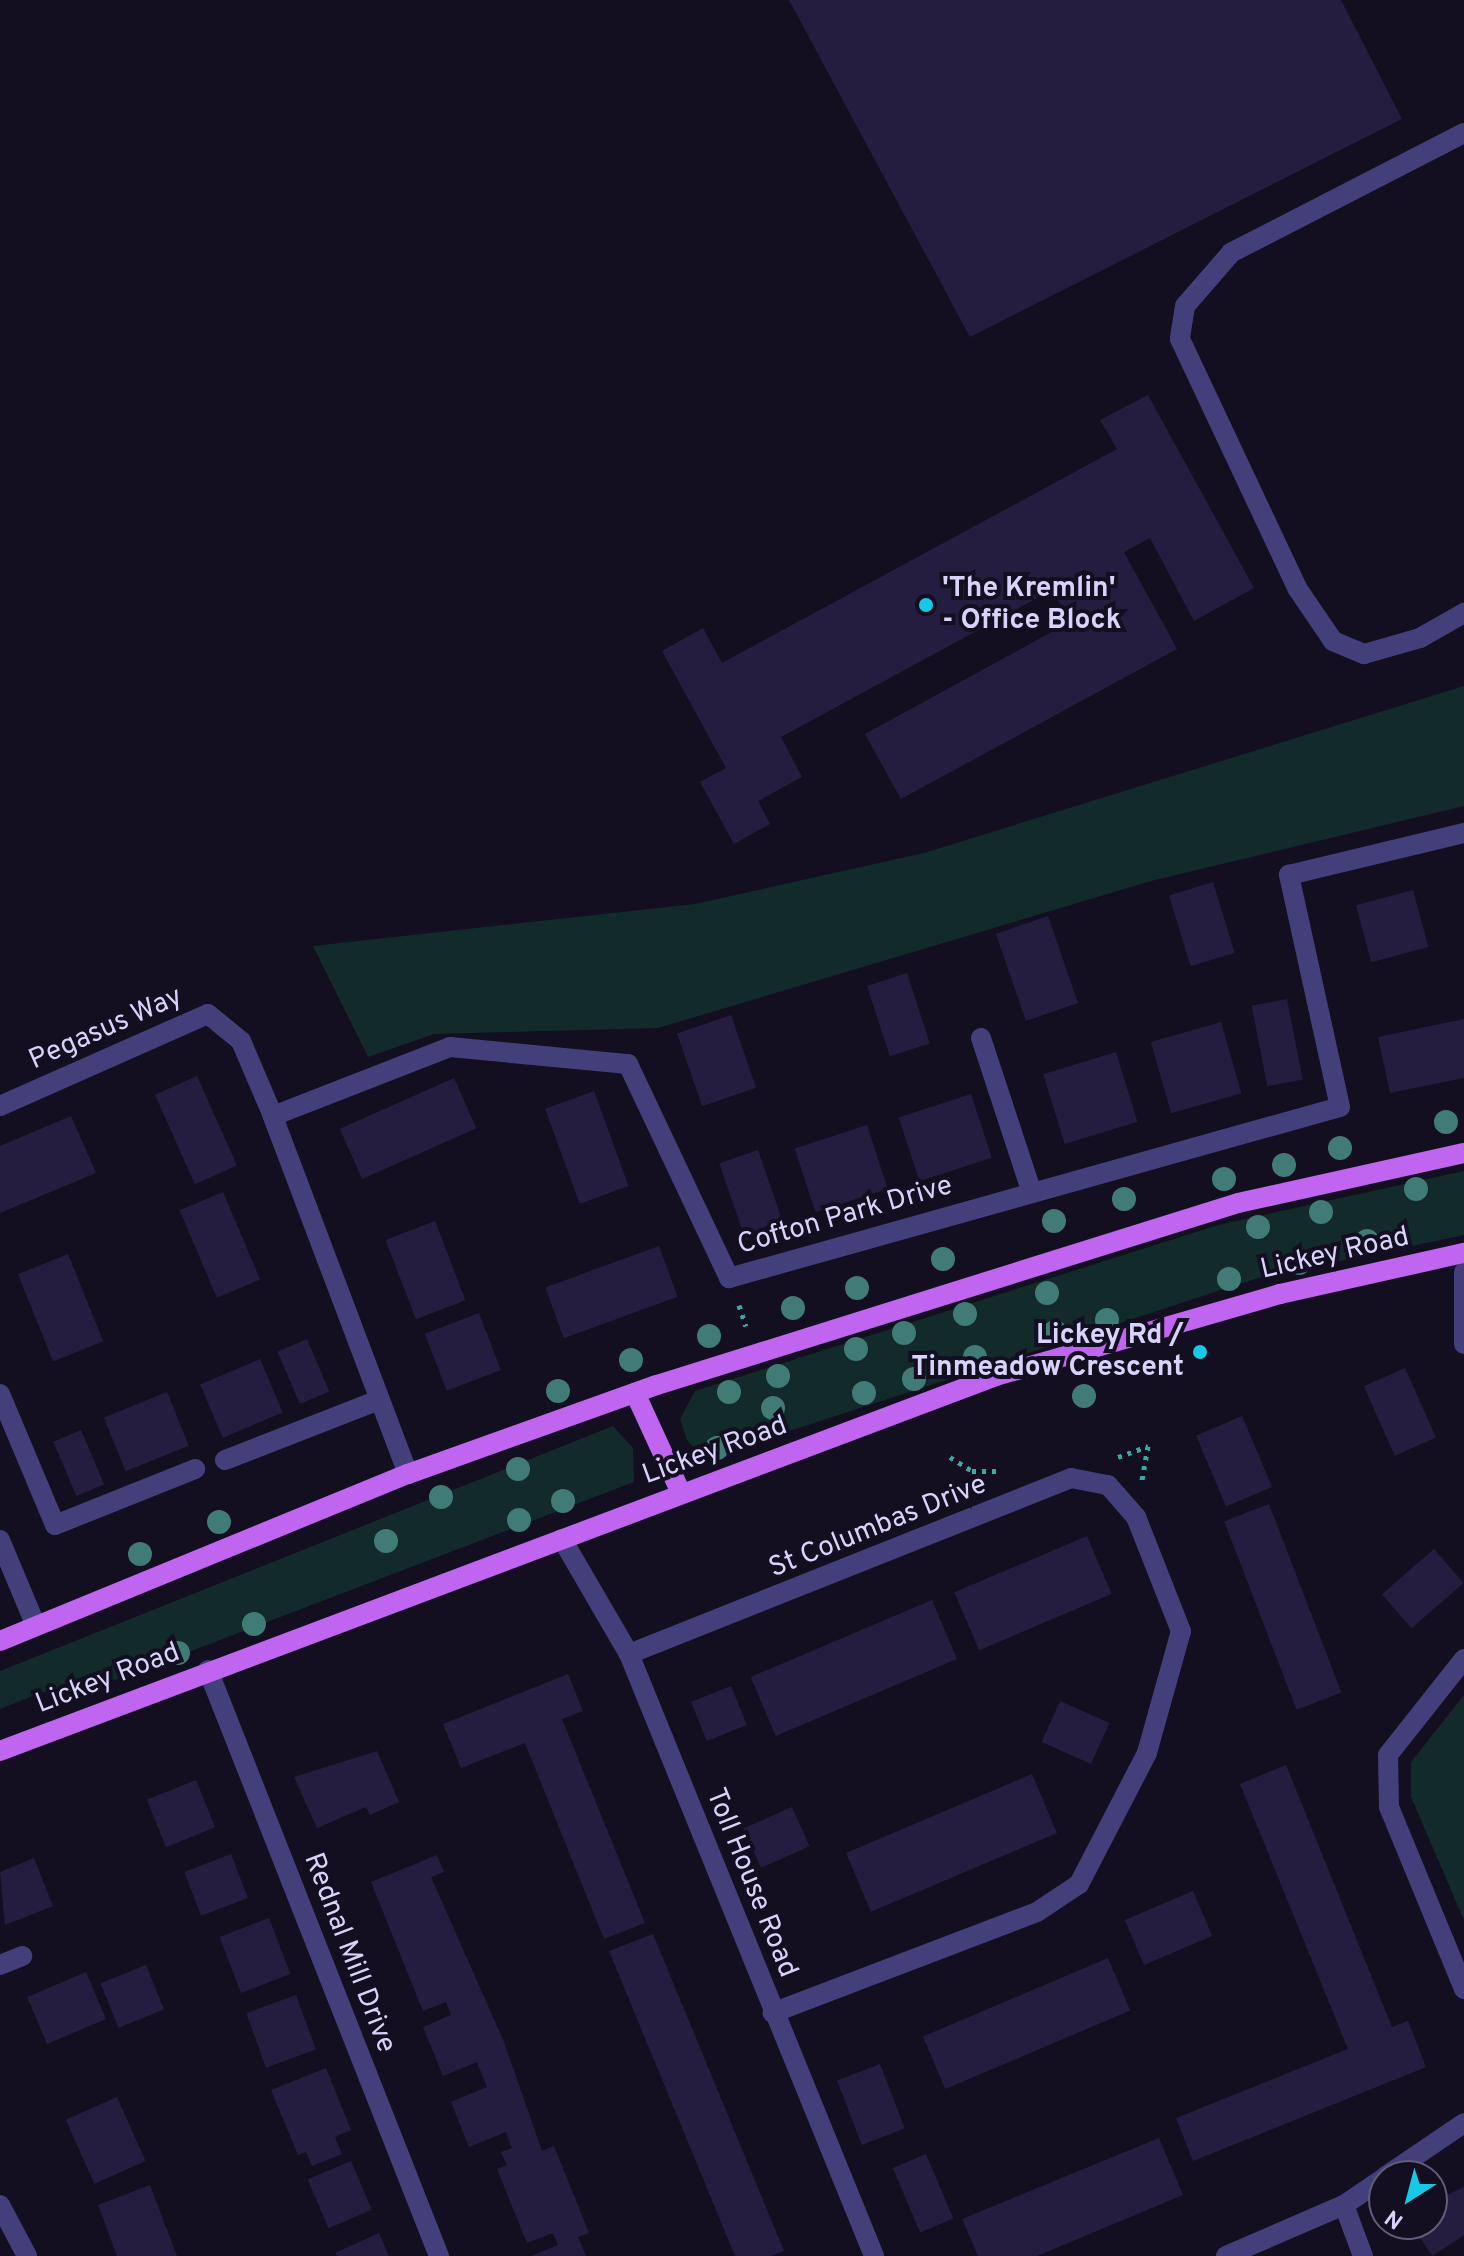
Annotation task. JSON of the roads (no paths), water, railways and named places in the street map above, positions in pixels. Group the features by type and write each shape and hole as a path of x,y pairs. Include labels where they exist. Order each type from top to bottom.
{"main road":[{"path":"0,1641 408,1474 635,1393 1238,1203 1464,1153"},
{"name":"Lickey Road","path":"0,1751 208,1670 996,1376 1280,1294 1464,1253"},
{"path":"635,1393 681,1493"}],"street":[{"path":"1464,133 1231,253 1185,306 1180,339 1297,588 1333,641 1364,654 1420,638 1464,613"},
{"name":"Cofton Park Drive","path":"273,1116 450,1047 628,1064 729,1278 1340,1107 1289,875 1464,833"},
{"name":"Pegasus Way","path":"0,1106 208,1014 241,1041 273,1116"},
{"path":"981,1038 1032,1193"},
{"path":"273,1116 376,1401 408,1474"},
{"path":"1464,1272 1464,1344"},
{"path":"0,1394 55,1525 195,1469"},
{"path":"225,1460 376,1401"},
{"name":"St Columbas Drive","path":"629,1654 1071,1478 1108,1485 1136,1517 1181,1631 1147,1753 1079,1884 1037,1912 773,2013"},
{"name":"Toll House Road","path":"562,1539 629,1654 874,2256"},
{"path":"0,1540 36,1626"},
{"path":"1464,1659 1388,1755 1389,1807 1464,1989"},
{"name":"Rednal Mill Drive","path":"208,1670 439,2256"},
{"path":"0,1965 22,1956"},
{"path":"1410,2160 1464,2123"},
{"path":"1226,2256 1344,2205 1368,2189"},
{"path":"0,2205 27,2256"},
{"path":"1344,2205 1363,2256"}],"place":[{"name":"'The Kremlin' - Office Block","path":"926,605"},
{"name":"Lickey Rd / Tinmeadow Crescent","path":"1200,1352"}]}
